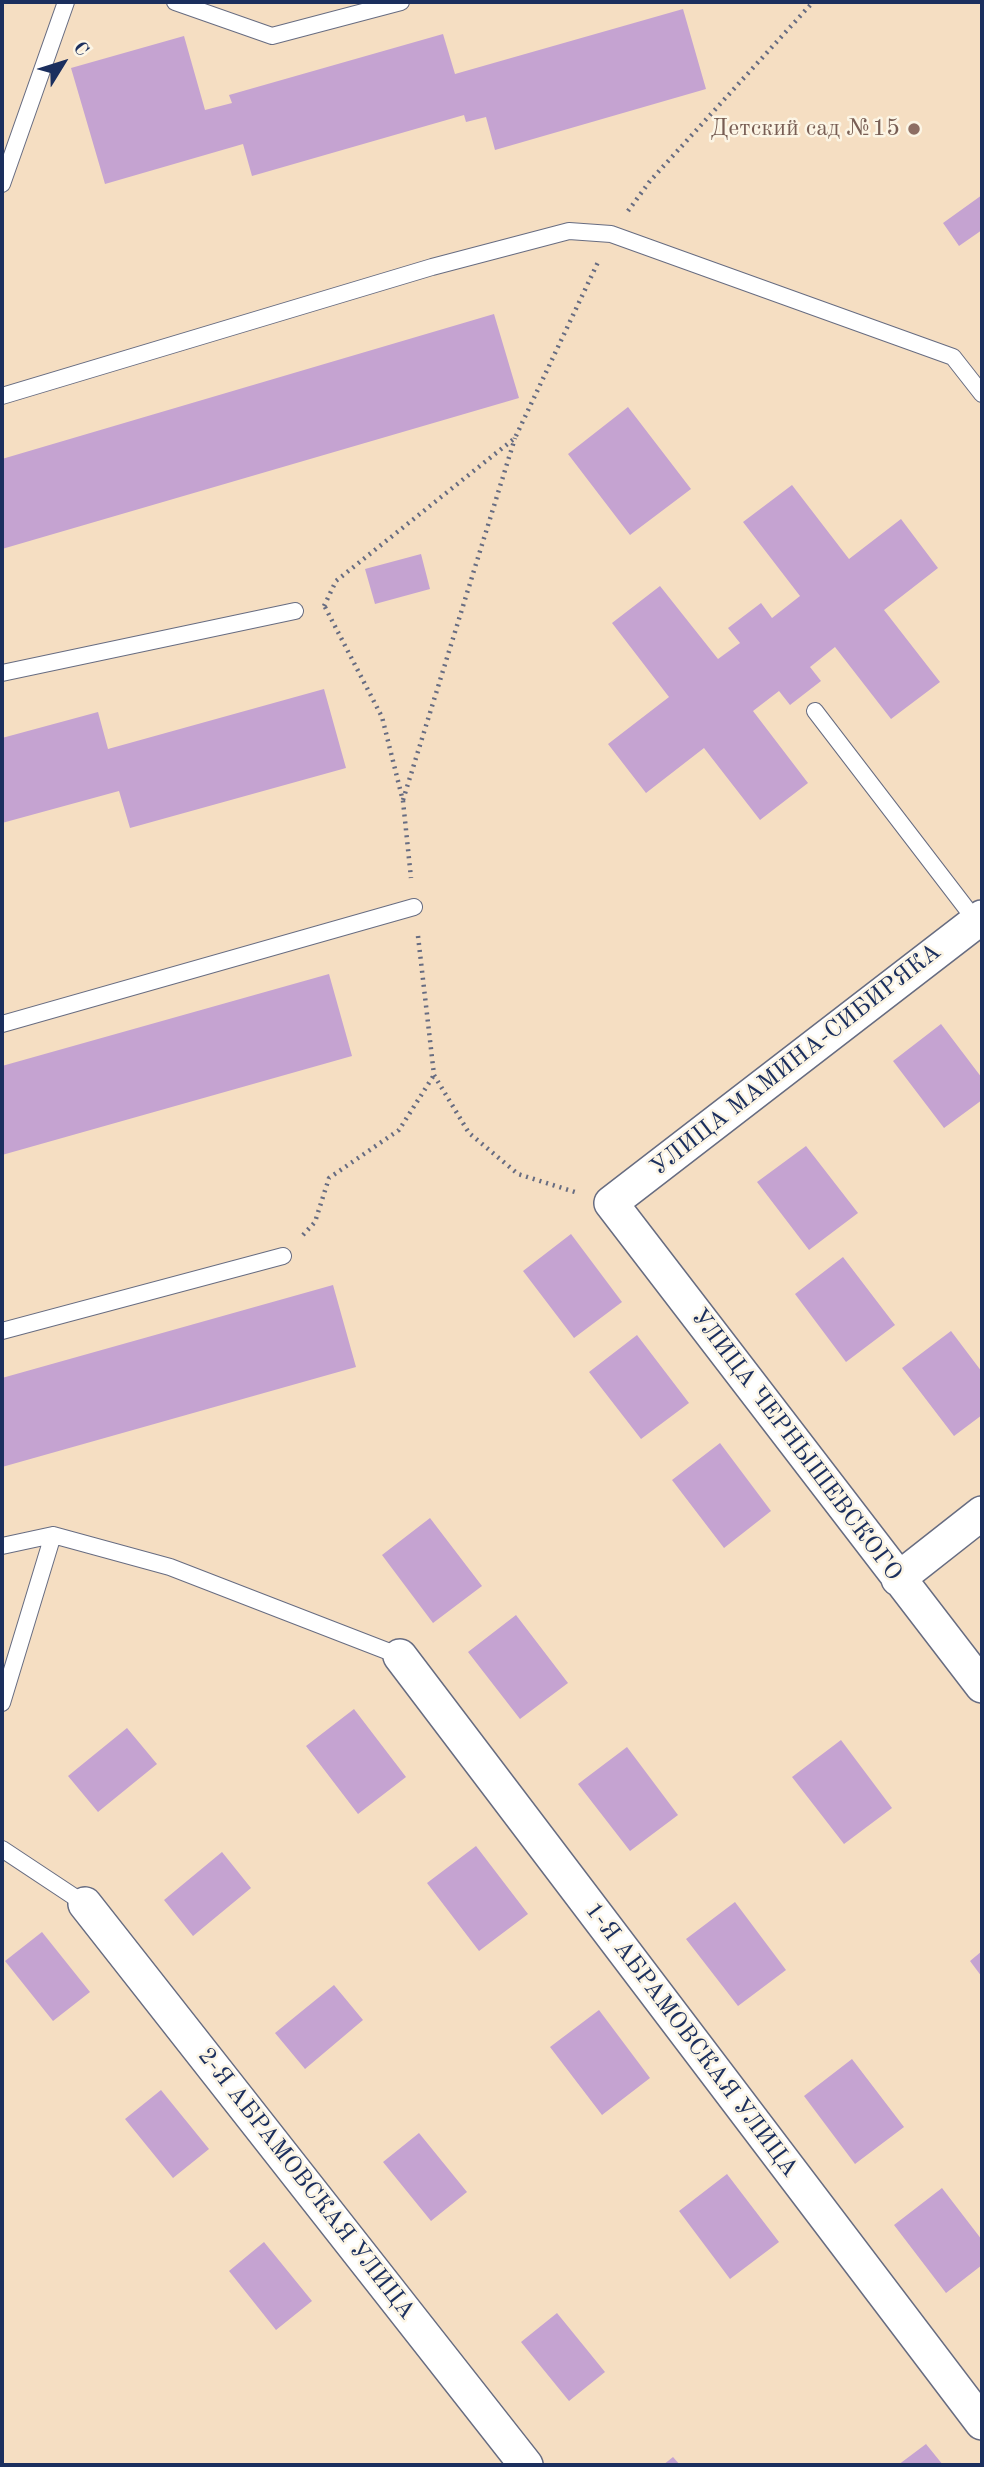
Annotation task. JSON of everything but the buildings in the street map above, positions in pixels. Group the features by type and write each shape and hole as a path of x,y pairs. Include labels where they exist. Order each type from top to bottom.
{"street":[{"name":"УЛИЦА МАМИНА-СИБИРЯКА","path":"611,1203 979,919"},
{"name":"УЛИЦА ЧЕРНЫШЕВСКОГО","path":"611,1203 982,1686"},
{"path":"898,1579 982,1513"},
{"name":"1-Я АБРАМОВСКАЯ УЛИЦА","path":"400,1656 982,2423"},
{"name":"2-Я АБРАМОВСКАЯ УЛИЦА","path":"85,1904 526,2465"}],"lane":[{"path":"2,184 66,2"},
{"path":"175,2 272,36 401,2"},
{"path":"2,396 432,267 569,231 611,234 953,357 982,394"},
{"path":"2,673 295,611"},
{"path":"815,711 979,919"},
{"path":"2,1024 414,907"},
{"path":"2,1331 283,1256"},
{"path":"2,1546 53,1535 170,1567 400,1656"},
{"path":"2,1703 53,1535"},
{"path":"2,1849 85,1904"}],"path":[{"path":"403,801 515,438 611,234 650,181 813,2"},
{"path":"295,611 324,606 336,581 515,438"},
{"path":"315,1223 329,1178 398,1129 434,1076"},
{"path":"518,1174 611,1203"}],"place":[{"name":"Детский сад №15","path":"914,129"}]}
